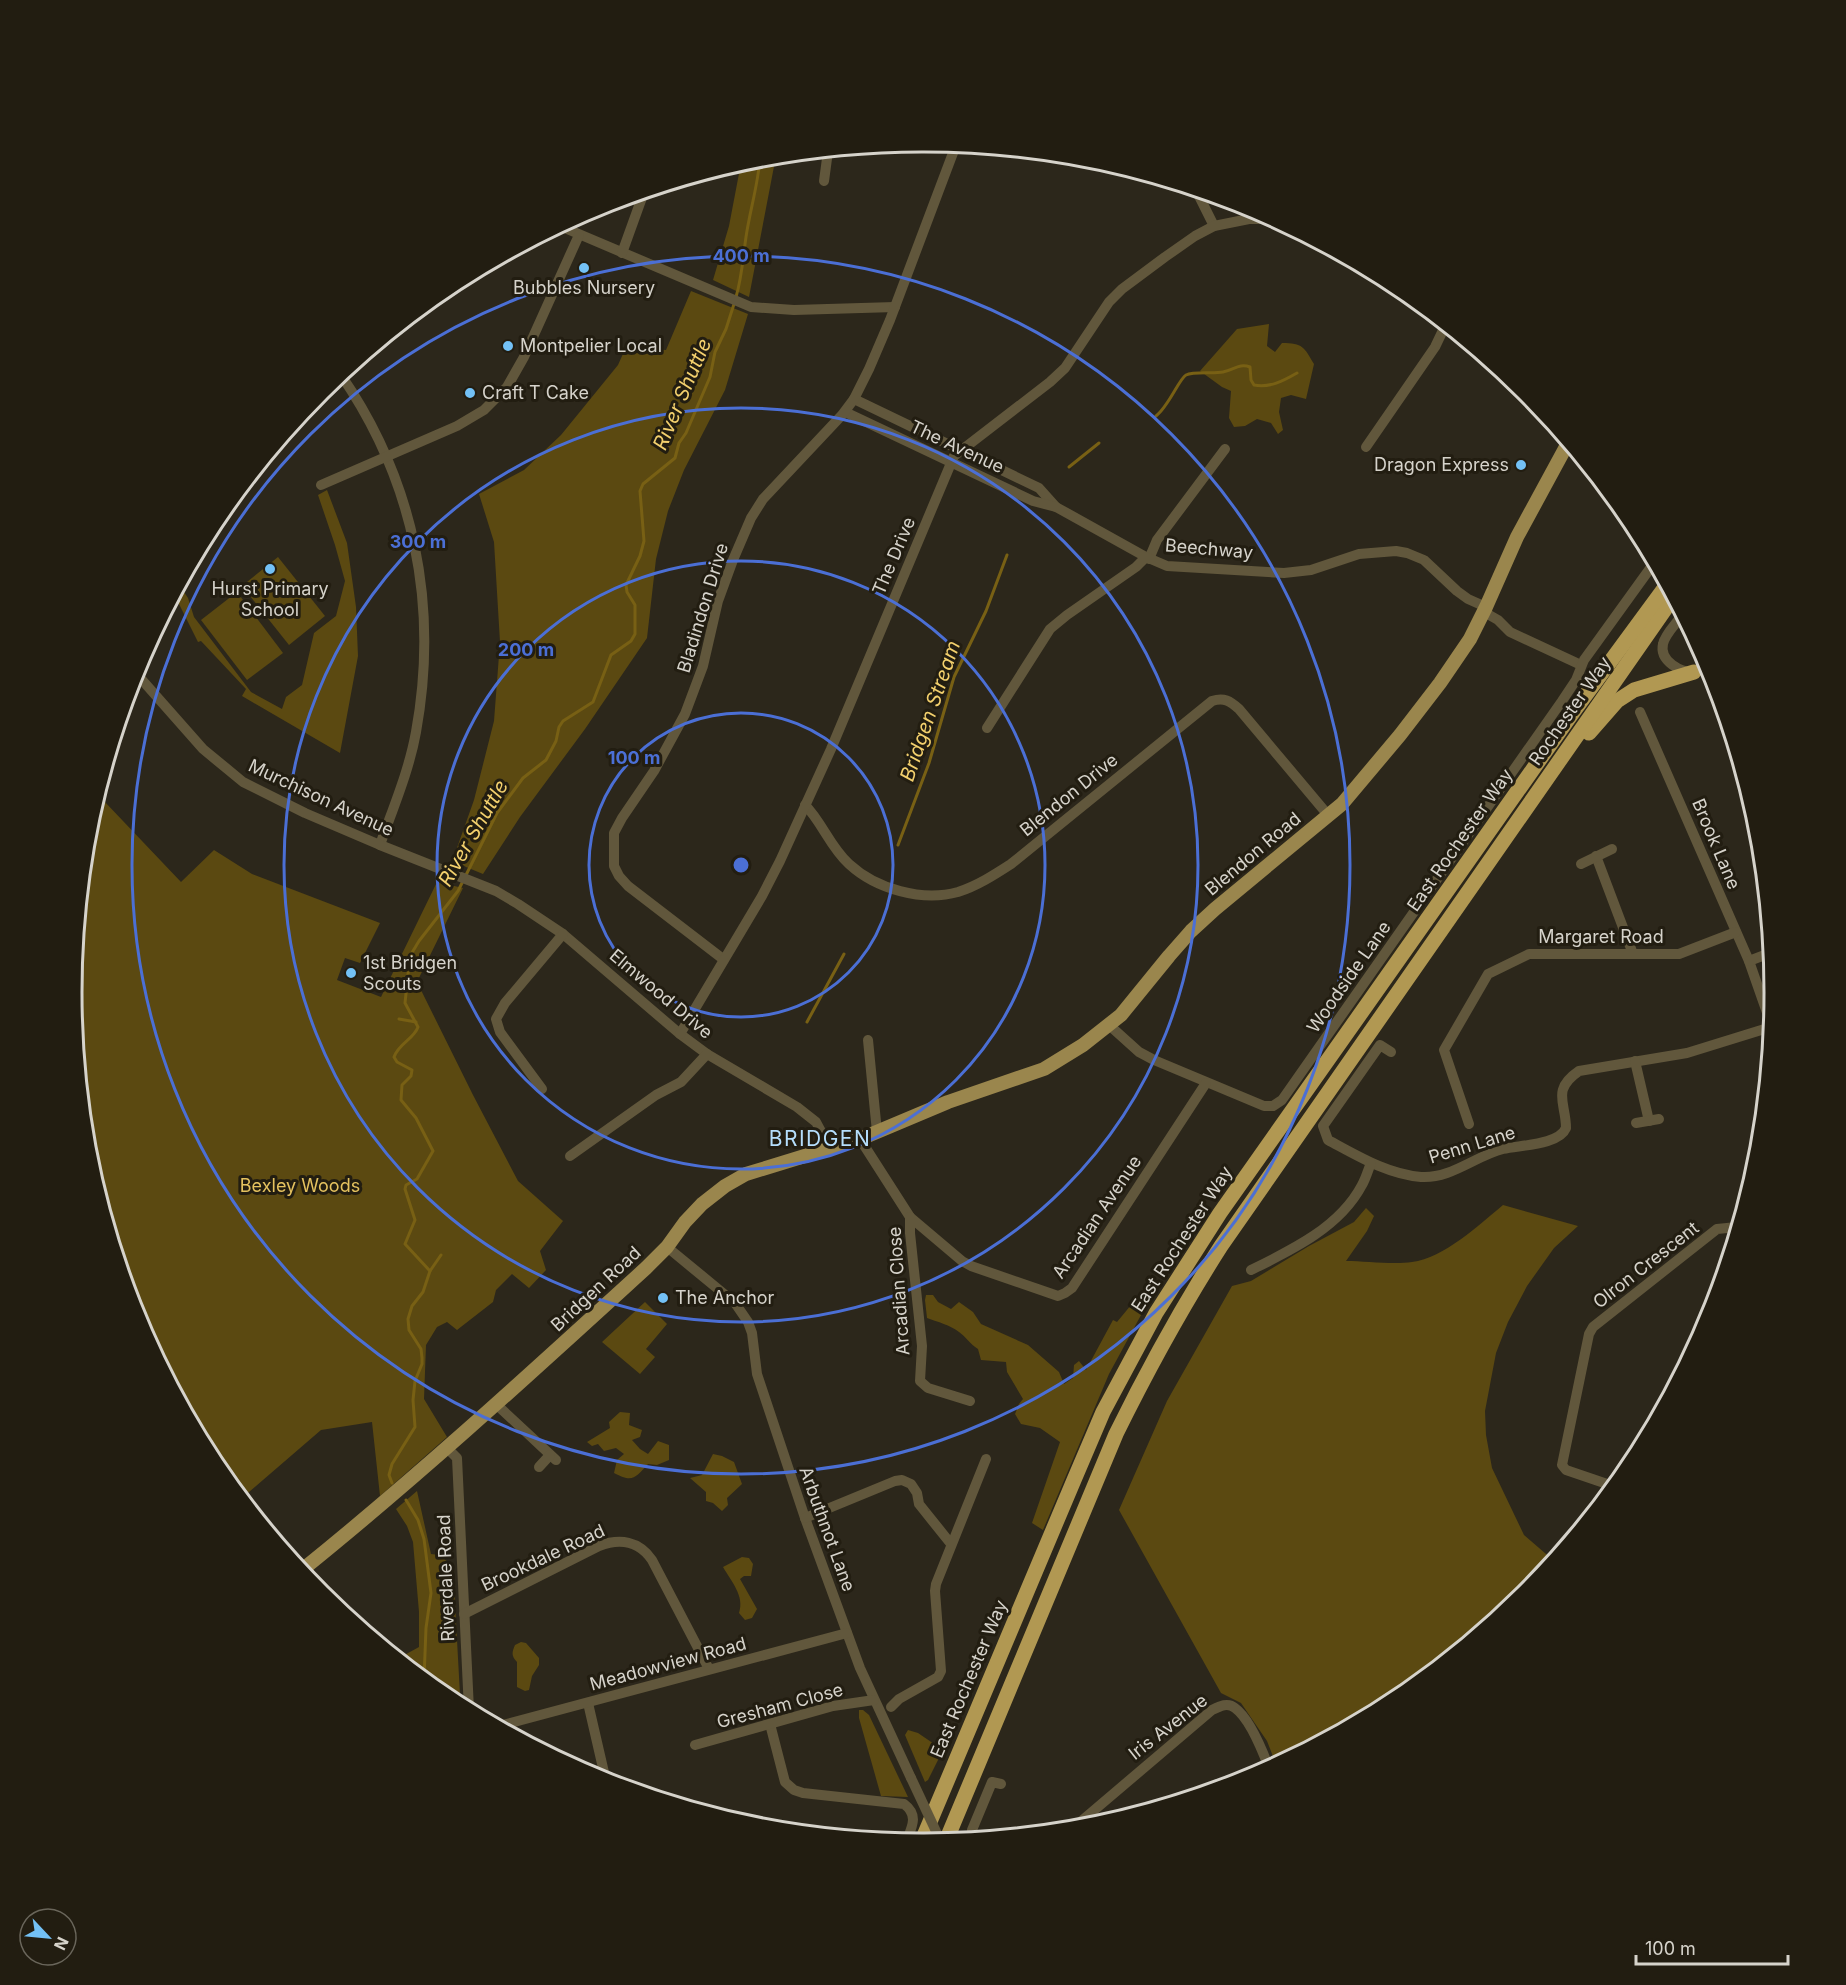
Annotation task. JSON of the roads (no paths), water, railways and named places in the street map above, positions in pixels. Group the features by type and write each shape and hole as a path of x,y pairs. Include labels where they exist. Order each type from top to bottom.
{"highway":[{"path":"1574,711 1590,681 1657,583"},
{"name":"Rochester Way","path":"1574,711 1662,592"},
{"name":"Rochester Way","path":"1479,876 1668,604"},
{"path":"1479,876 1511,844 1592,728 1617,701 1634,690 1694,672"},
{"name":"East Rochester Way","path":"925,1833 1103,1412 1156,1313 1220,1213 1574,711"},
{"name":"East Rochester Way","path":"948,1832 1116,1434 1154,1358 1183,1306 1221,1246 1479,876"}],"main road":[{"name":"Blendon Road","path":"830,1148 860,1139 948,1102 1044,1069 1061,1060 1121,1015 1191,931 1356,789 1411,721 1456,660 1485,610 1515,540 1564,450"},
{"name":"Bridgen Road","path":"308,1565 402,1489 497,1405 667,1248 685,1222 702,1204 725,1186 757,1170 830,1148"}],"street":[{"name":"Bladindon Drive","path":"723,959 628,886 619,876 614,866 614,833 654,771 685,714 703,666 718,601 752,518 763,499 845,412 869,369 953,153"},
{"path":"824,182 827,158"},
{"path":"1201,200 1214,226"},
{"path":"622,253 642,201"},
{"name":"The Drive","path":"680,1034 767,886 831,749 950,462 960,449 1050,382 1065,368 1098,317 1122,289 1214,226 1252,219"},
{"path":"569,230 735,301 760,308 794,310 895,307"},
{"path":"321,485 457,426 484,410 507,387 524,357 579,235"},
{"path":"1366,447 1435,347 1442,332"},
{"path":"346,382 363,406 388,456 413,535 424,605 424,674 416,734 399,794 380,845"},
{"name":"The Avenue","path":"854,399 1039,488 1056,507"},
{"name":"The Avenue","path":"845,412 1034,501 1056,507 1148,558"},
{"path":"1148,558 1157,540 1225,450"},
{"name":"Beechway","path":"987,728 1050,629 1148,558 1167,566 1294,572 1311,570 1359,554 1396,551 1407,553 1424,560 1457,591 1498,620 1510,632 1581,665"},
{"name":"Woodside Lane","path":"1109,1025 1139,1052 1206,1083 1265,1106 1273,1106 1285,1096 1576,680 1581,665 1649,569"},
{"path":"1677,622 1664,640 1662,647 1664,656 1669,664 1694,672 1700,671"},
{"name":"Murchison Avenue","path":"142,680 203,749 243,782 305,813 460,877"},
{"name":"Blendon Drive","path":"805,805 815,815 839,853 859,872 880,884 904,892 930,895 956,892 975,885 1011,864 1212,701 1219,699 1232,702 1239,709 1328,815"},
{"name":"Brook Lane","path":"1640,712 1749,961 1764,1003"},
{"path":"1581,864 1612,849"},
{"path":"1596,856 1633,954"},
{"name":"Elmwood Drive","path":"460,877 509,899 563,934 680,1034 707,1054 797,1107 816,1122 830,1148"},
{"name":"Margaret Road","path":"1469,1124 1444,1050 1488,974 1529,954 1679,954 1736,932"},
{"path":"542,1089 500,1032 496,1019 506,1003 563,934"},
{"path":"1749,961 1763,956"},
{"path":"1636,1123 1654,1120 1635,1061 1688,1053 1763,1028"},
{"path":"868,1040 877,1132"},
{"name":"Penn Lane","path":"1391,1052 1380,1045 1323,1126 1328,1140 1371,1163 1423,1177 1449,1173 1492,1152 1557,1138 1566,1128 1562,1096 1568,1081 1573,1076 1586,1069 1635,1061"},
{"path":"570,1156 656,1095 681,1082 707,1054"},
{"name":"Arcadian Avenue","path":"860,1139 910,1217 962,1261 1058,1296 1072,1288 1206,1083"},
{"path":"1251,1270 1291,1251 1332,1222 1343,1212 1362,1185 1371,1163"},
{"name":"Arcadian Close","path":"910,1217 922,1346 921,1381 928,1388 969,1401"},
{"name":"Olron Crescent","path":"1605,1483 1566,1470 1562,1465 1589,1334 1593,1327 1717,1229 1730,1228"},
{"name":"Arbuthnot Lane","path":"667,1248 730,1298 748,1322 752,1333 757,1374 805,1518 847,1633 874,1700 939,1832"},
{"path":"497,1405 553,1457 539,1467"},
{"name":"Riverdale Road","path":"448,1449 457,1458 468,1699"},
{"path":"891,1707 899,1699 938,1677 941,1671 935,1591 951,1544 986,1459"},
{"path":"805,1518 902,1480 911,1484 917,1493 919,1504 951,1544"},
{"name":"Brookdale Road","path":"464,1614 599,1546 609,1542 624,1541 641,1548 652,1560 709,1669"},
{"name":"Meadowview Road","path":"509,1723 847,1633"},
{"name":"Gresham Close","path":"695,1745 833,1706 874,1700"},
{"path":"588,1703 603,1770"},
{"name":"Iris Avenue","path":"1086,1817 1212,1710 1223,1705 1234,1707 1248,1725 1266,1759"},
{"path":"770,1724 786,1782 794,1790 803,1793 904,1804 911,1809 914,1815 909,1833"},
{"path":"972,1831 992,1782 1001,1784"}],"waterway":[{"name":"River Shuttle","path":"736,297 759,168"},
{"name":"River Shuttle","path":"430,1271 405,1244 415,1220 405,1189 406,1185 417,1179 433,1151 416,1118 401,1100 402,1085 411,1076 412,1070 397,1062 394,1057 418,1027 405,1003 410,956 458,891 497,813 523,778 546,760 563,721 593,702 611,655 631,641 635,634 635,605 627,592 626,585 640,556 644,541 640,491 643,484 675,458 679,443 686,433 710,377 715,352 734,304"},
{"name":"Bridgen Stream","path":"1156,416 1186,375 1219,373 1246,366 1250,367 1251,380 1254,385 1266,386 1297,373"},
{"name":"Bridgen Stream","path":"1069,467 1099,443"},
{"name":"Bridgen Stream","path":"898,845 929,763 954,677 986,611 1007,555"},
{"name":"Bridgen Stream","path":"807,1022 844,954"},
{"path":"399,1019 416,1022"},
{"name":"River Shuttle","path":"392,1483 389,1475 392,1464 415,1427 413,1400 415,1381 422,1364 421,1349 409,1330 408,1319 412,1306 423,1292 430,1271 441,1255"},
{"name":"River Shuttle","path":"406,1500 418,1520 424,1539 431,1593 426,1628 424,1669"}],"place":[{"name":"Bubbles Nursery","path":"584,268"},
{"name":"Montpelier Local","path":"508,346"},
{"name":"Craft T Cake","path":"470,393"},
{"name":"Dragon Express","path":"1521,465"},
{"name":"Hurst Primary School","path":"270,569"},
{"name":"1st Bridgen Scouts","path":"351,973"},
{"name":"The Anchor","path":"663,1298"}],"district":[{"name":"BRIDGEN","path":"820,1139"}],"park label":[{"name":"Bexley Woods","path":"300,1186"}]}
